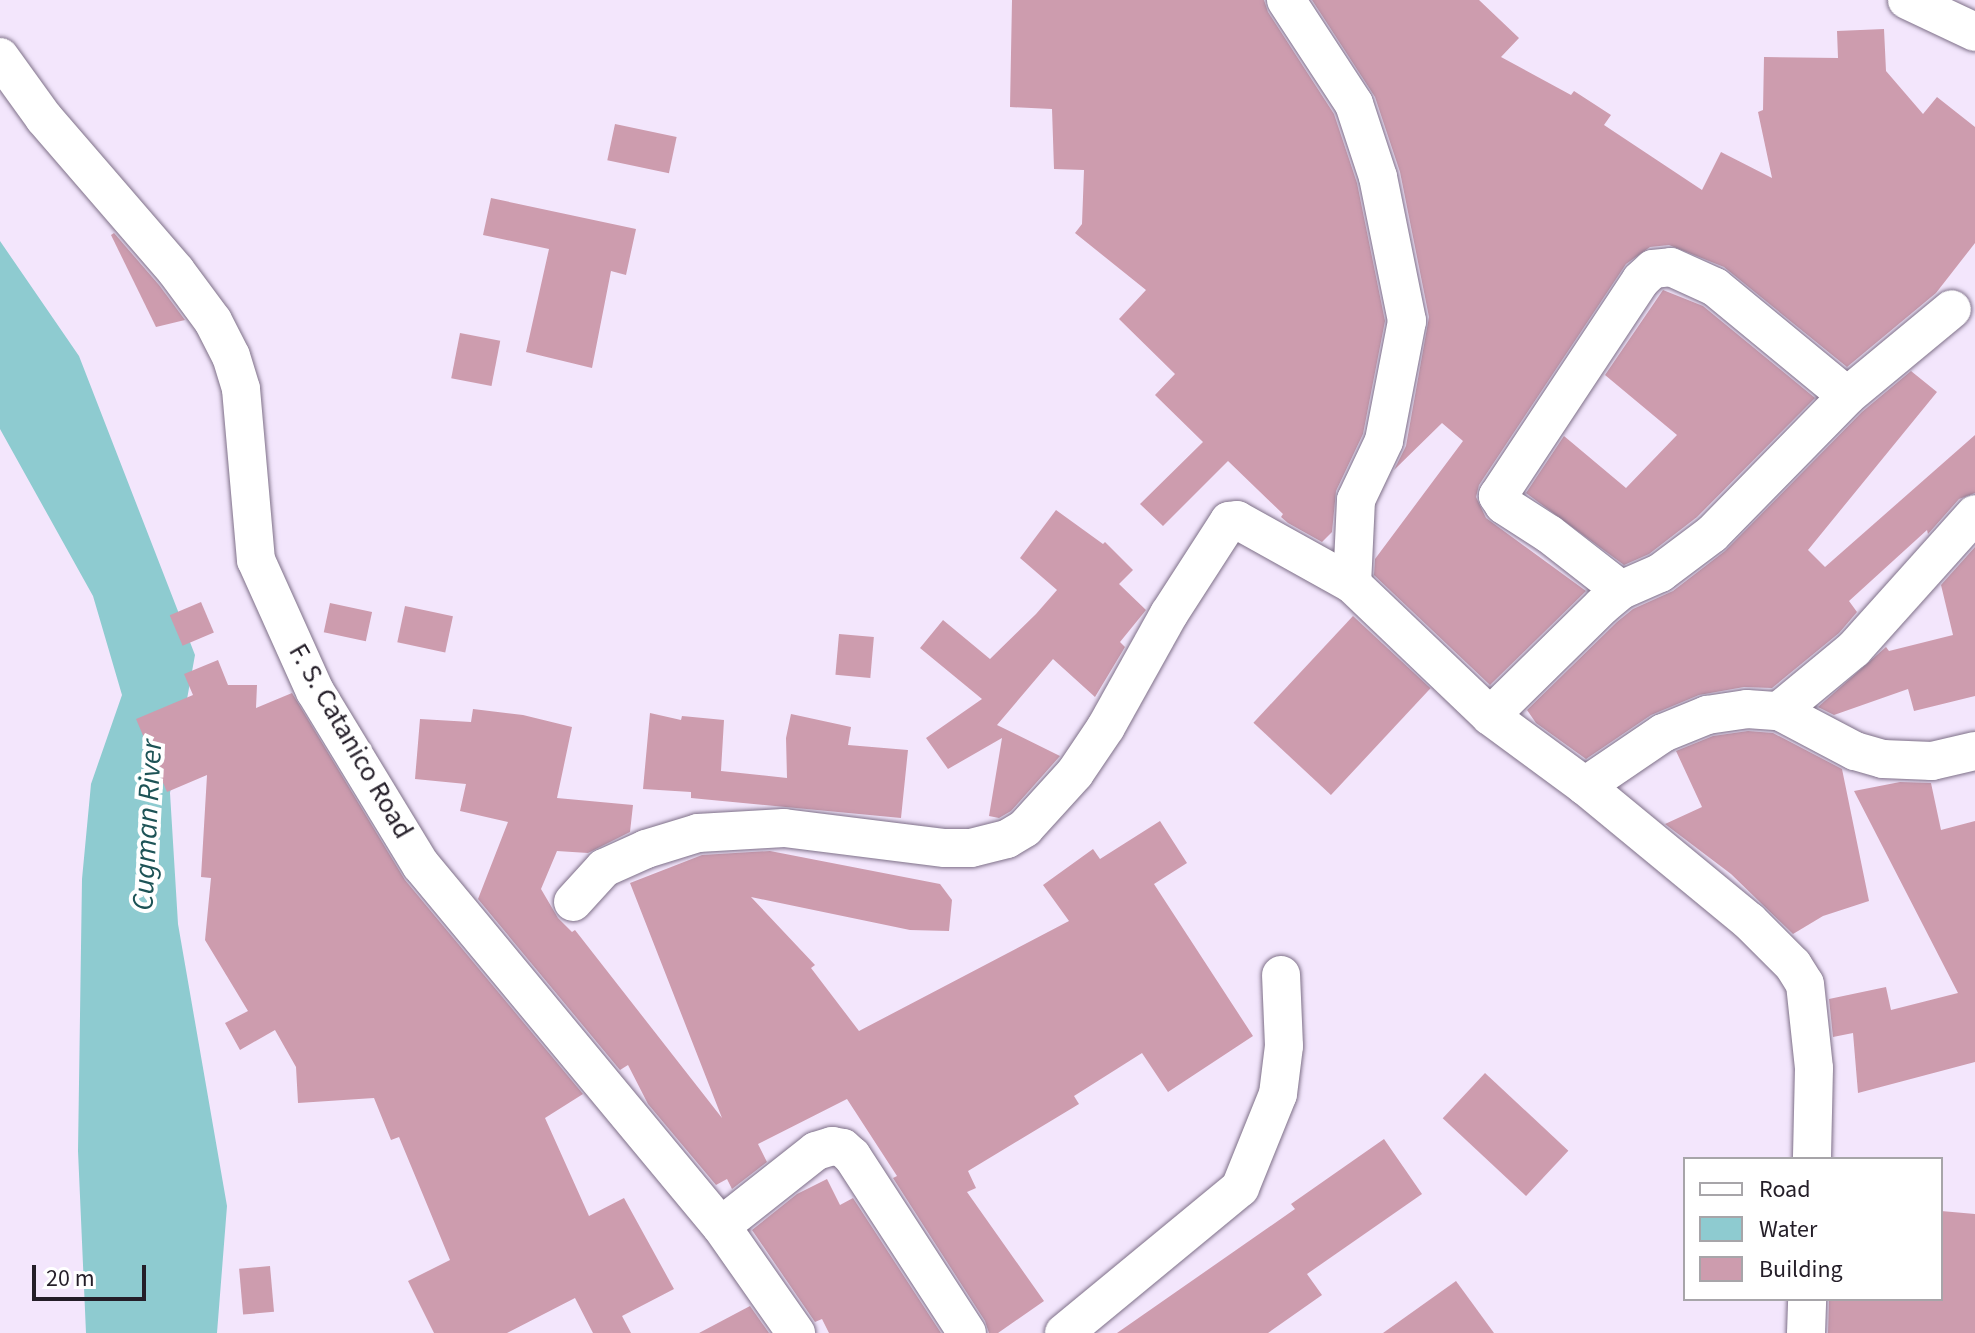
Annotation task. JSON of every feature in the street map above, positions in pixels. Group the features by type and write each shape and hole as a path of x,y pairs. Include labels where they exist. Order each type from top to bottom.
{"street":[{"path":"1286,0 1354,104 1378,177 1407,321 1384,441 1356,500 1352,584"},
{"path":"1907,0 1975,32"},
{"name":"F. S. Catanico Road","path":"0,57 44,118 176,271 225,344 241,389 256,560 315,691 413,851 721,1226 796,1333"},
{"path":"1621,590 1549,534 1504,505 1498,496 1641,280 1653,269 1671,267 1715,287 1847,396"},
{"path":"1490,716 1621,590 1660,573 1712,534 1847,396 1952,309"},
{"path":"1779,711 1854,649 1975,514"},
{"path":"573,902 604,868 646,849 698,833 784,828 945,848 971,848 1000,842 1025,828 1075,773 1106,727 1169,614 1229,521 1237,520 1352,584 1490,716 1585,786 1749,921 1801,975 1814,1068 1812,1157"},
{"path":"1585,786 1663,733 1707,715 1747,709 1779,711 1855,751 1883,759 1972,762"},
{"path":"1064,1333 1240,1188 1278,1094 1284,1046 1281,975"},
{"path":"721,1226 816,1151 832,1146 843,1148 852,1156 967,1333"},
{"path":"1806,1333 1807,1301"}],"water":[{"name":"Cugman River","path":"0,241 79,356 195,655 170,793 178,924 227,1206 217,1333 86,1333 78,1151 82,879 91,784 122,695 93,596 0,429"}],"building":[{"path":"1012,0 1264,0 1268,12 1334,114 1357,183 1385,321 1363,434 1336,491 1332,532 1322,542 1281,517 1283,514 1228,461 1163,526 1140,504 1203,442 1155,395 1175,374 1119,319 1146,290 1075,233 1082,224 1084,170 1054,169 1052,109 1010,107"},
{"path":"1312,0 1479,0 1519,38 1501,57 1571,95 1574,91 1611,115 1604,125 1702,190 1721,152 1772,178 1758,112 1763,110 1764,57 1838,58 1837,31 1884,29 1886,71 1923,114 1937,97 1975,127 1975,243 1936,293 1847,367 1724,267 1669,245 1650,247 1626,264 1479,485 1476,497 1486,518 1586,591 1490,685 1374,575 1375,559 1463,441 1442,423 1394,470 1406,446 1429,317 1400,172 1375,97"},
{"path":"615,124 677,137 669,173 607,160"},
{"path":"491,198 636,229 626,275 611,271 592,368 526,352 549,249 483,235"},
{"path":"114,233 185,320 156,327 111,235"},
{"path":"1663,290 1703,306 1815,398 1697,517 1649,554 1624,565 1526,493 1564,436 1626,488 1677,435 1605,375"},
{"path":"460,333 500,341 491,386 451,378"},
{"path":"1911,371 1937,392 1808,550 1825,567 1975,435 1975,493 1959,499 1928,534 1927,530 1849,601 1857,612 1839,633 1772,688 1744,687 1699,695 1651,715 1586,759 1536,723 1527,710 1617,622 1633,609 1673,591 1725,551 1862,412"},
{"path":"1056,510 1103,544 1105,542 1133,570 1119,584 1146,610 1120,642 1125,647 1095,697 1053,659 997,725 1060,756 1011,811 999,818 989,816 1002,738 948,769 926,738 982,699 920,648 943,620 990,659 1036,614 1057,590 1020,558"},
{"path":"1975,547 1975,696 1914,711 1908,689 1834,715 1818,707 1886,647 1889,651 1953,635 1941,585"},
{"path":"201,602 214,632 183,646 170,615"},
{"path":"330,603 372,612 366,641 324,632"},
{"path":"405,606 453,616 445,652 397,642"},
{"path":"1353,616 1431,688 1331,795 1253,723"},
{"path":"839,634 874,637 870,678 835,675"},
{"path":"218,660 228,685 257,685 256,708 292,693 405,880 583,1094 545,1118 589,1216 624,1198 674,1289 622,1316 631,1333 593,1333 575,1298 507,1333 434,1333 408,1281 450,1260 399,1137 391,1140 374,1098 298,1103 296,1067 275,1030 240,1050 225,1023 248,1011 205,940 211,878 201,877 207,775 167,792 136,719 193,695 184,674"},
{"path":"473,709 523,715 572,727 557,798 633,805 630,832 588,853 557,851 541,889 558,918 572,932 575,930 722,1118 630,883 702,855 770,851 940,884 952,900 949,931 910,930 751,897 815,965 811,968 859,1031 1069,921 1043,885 1093,849 1100,859 1160,821 1187,863 1154,884 1253,1036 1168,1092 1142,1053 1074,1096 1079,1104 968,1171 976,1188 967,1192 1044,1301 998,1333 989,1333 985,1321 893,1178 897,1176 847,1099 758,1144 767,1162 732,1189 727,1179 716,1185 648,1104 628,1065 620,1070 478,899 508,822 460,811 466,784 415,779 420,719 471,722"},
{"path":"650,713 681,720 682,716 724,720 721,771 787,778 786,738 791,714 851,727 848,745 908,750 901,818 691,798 691,792 643,789"},
{"path":"1748,731 1773,733 1842,769 1869,901 1823,916 1793,934 1731,874 1665,824 1702,807 1676,751 1713,736"},
{"path":"1900,782 1931,783 1941,830 1975,821 1975,1062 1858,1093 1853,1033 1833,1037 1829,999 1886,987 1891,1010 1958,993 1854,791"},
{"path":"1485,1073 1568,1151 1526,1196 1443,1118"},
{"path":"1384,1139 1422,1194 1307,1274 1322,1295 1268,1333 1117,1333 1295,1209 1291,1204"},
{"path":"827,1179 840,1205 853,1198 941,1333 829,1333 822,1319 815,1322 752,1230 797,1194"},
{"path":"1943,1211 1975,1214 1975,1333 1828,1333 1829,1301 1943,1301"},
{"path":"270,1266 274,1312 243,1315 239,1269"},
{"path":"1456,1281 1494,1333 1383,1333"},
{"path":"750,1306 769,1333 699,1333"}]}
